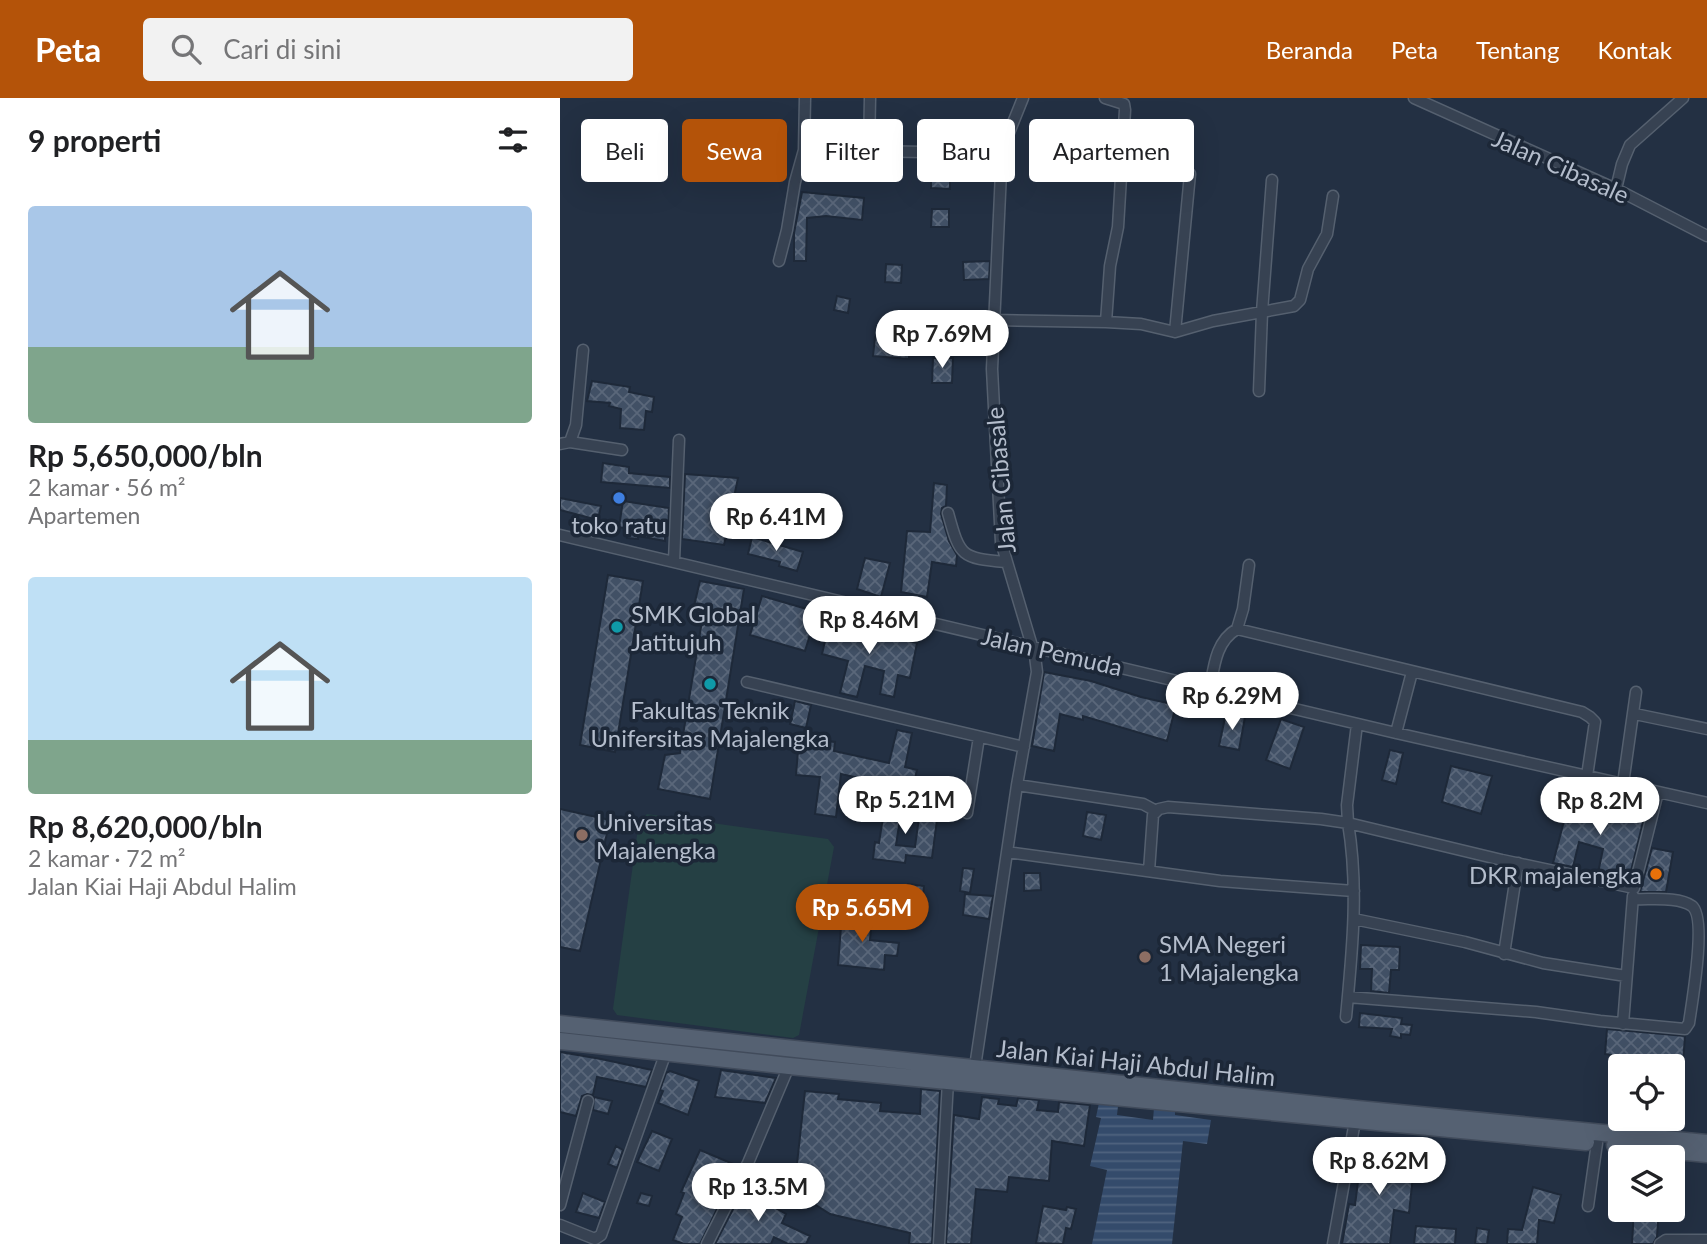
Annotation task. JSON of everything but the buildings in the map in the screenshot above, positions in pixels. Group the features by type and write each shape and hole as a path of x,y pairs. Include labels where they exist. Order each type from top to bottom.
{"main road":[{"name":"Jalan Kiai Haji Abdul Halim","path":"560,1024 1357,1109 1707,1143"},
{"name":"Jalan Kiai Haji Abdul Halim","path":"560,1041 789,1066 1707,1154"}],"street":[{"path":"805,119 806,98"},
{"path":"870,98 870,119"},
{"name":"Jalan Cibasale","path":"1015,119 1023,98"},
{"path":"1104,98 1124,104 1125,110 1118,228 1110,266 1106,322"},
{"name":"Jalan Cibasale","path":"1413,98 1616,189 1707,236"},
{"path":"1616,189 1630,145 1683,98"},
{"path":"779,261 801,160"},
{"path":"1259,391 1272,180"},
{"name":"Jalan Cibasale","path":"975,1067 1017,785 1037,672 1006,562 999,518 992,369 1000,182"},
{"path":"1175,332 1189,182"},
{"path":"994,320 1141,324 1175,332 1213,321 1283,309 1297,304 1308,269 1326,234 1334,196"},
{"path":"583,350 576,425 565,443 622,450"},
{"path":"674,561 679,440"},
{"path":"948,513 962,551 973,559 1006,562"},
{"name":"Jalan Pemuda","path":"560,535 1357,724 1707,803"},
{"path":"1210,688 1222,642 1237,629 1244,609 1250,565"},
{"path":"1237,629 1582,712 1590,716 1595,723 1587,776"},
{"path":"1396,733 1412,672"},
{"path":"747,682 1024,747"},
{"path":"1623,784 1636,692"},
{"path":"1635,714 1707,729"},
{"path":"1346,1017 1354,919 1354,870 1347,805 1357,724"},
{"path":"967,813 979,737"},
{"path":"1017,785 1143,804 1156,811"},
{"path":"1623,1024 1634,894 1658,792"},
{"path":"1149,872 1153,815 1156,811 1168,807 1321,819 1348,823 1518,863 1634,894 1690,905 1696,909 1700,918 1687,1027 1681,1029 1536,1012 1348,997"},
{"path":"1007,852 1220,881 1354,891"},
{"path":"1504,954 1518,863"},
{"path":"1354,919 1465,942 1504,954 1592,972 1626,975"},
{"path":"560,1225 595,1238 601,1235 666,1052"},
{"path":"707,1244 748,1163 789,1066"},
{"path":"939,1244 948,1081"},
{"path":"560,1205 588,1101"},
{"path":"1333,1244 1355,1121"},
{"path":"1588,1206 1597,1143"},
{"path":"1660,1244 1666,1240 1707,1240"}],"green space":[{"path":"647,814 828,839 834,847 799,1035 793,1038 617,1015 613,1009 639,821"}],"water":[{"path":"1099,1103 1118,1106 1117,1115 1153,1120 1154,1108 1175,1112 1175,1115 1211,1120 1207,1144 1183,1141 1172,1244 1092,1244 1107,1170 1090,1166 1101,1118 1096,1117"}],"place":[{"name":"toko ratu","path":"619,498"},
{"name":"SMK Global Jatitujuh","path":"617,627"},
{"name":"Fakultas Teknik Unifersitas Majalengka","path":"710,684"},
{"name":"Universitas Majalengka","path":"582,835"},
{"name":"DKR majalengka","path":"1656,874"},
{"name":"SMA Negeri 1 Majalengka","path":"1145,957"}]}
